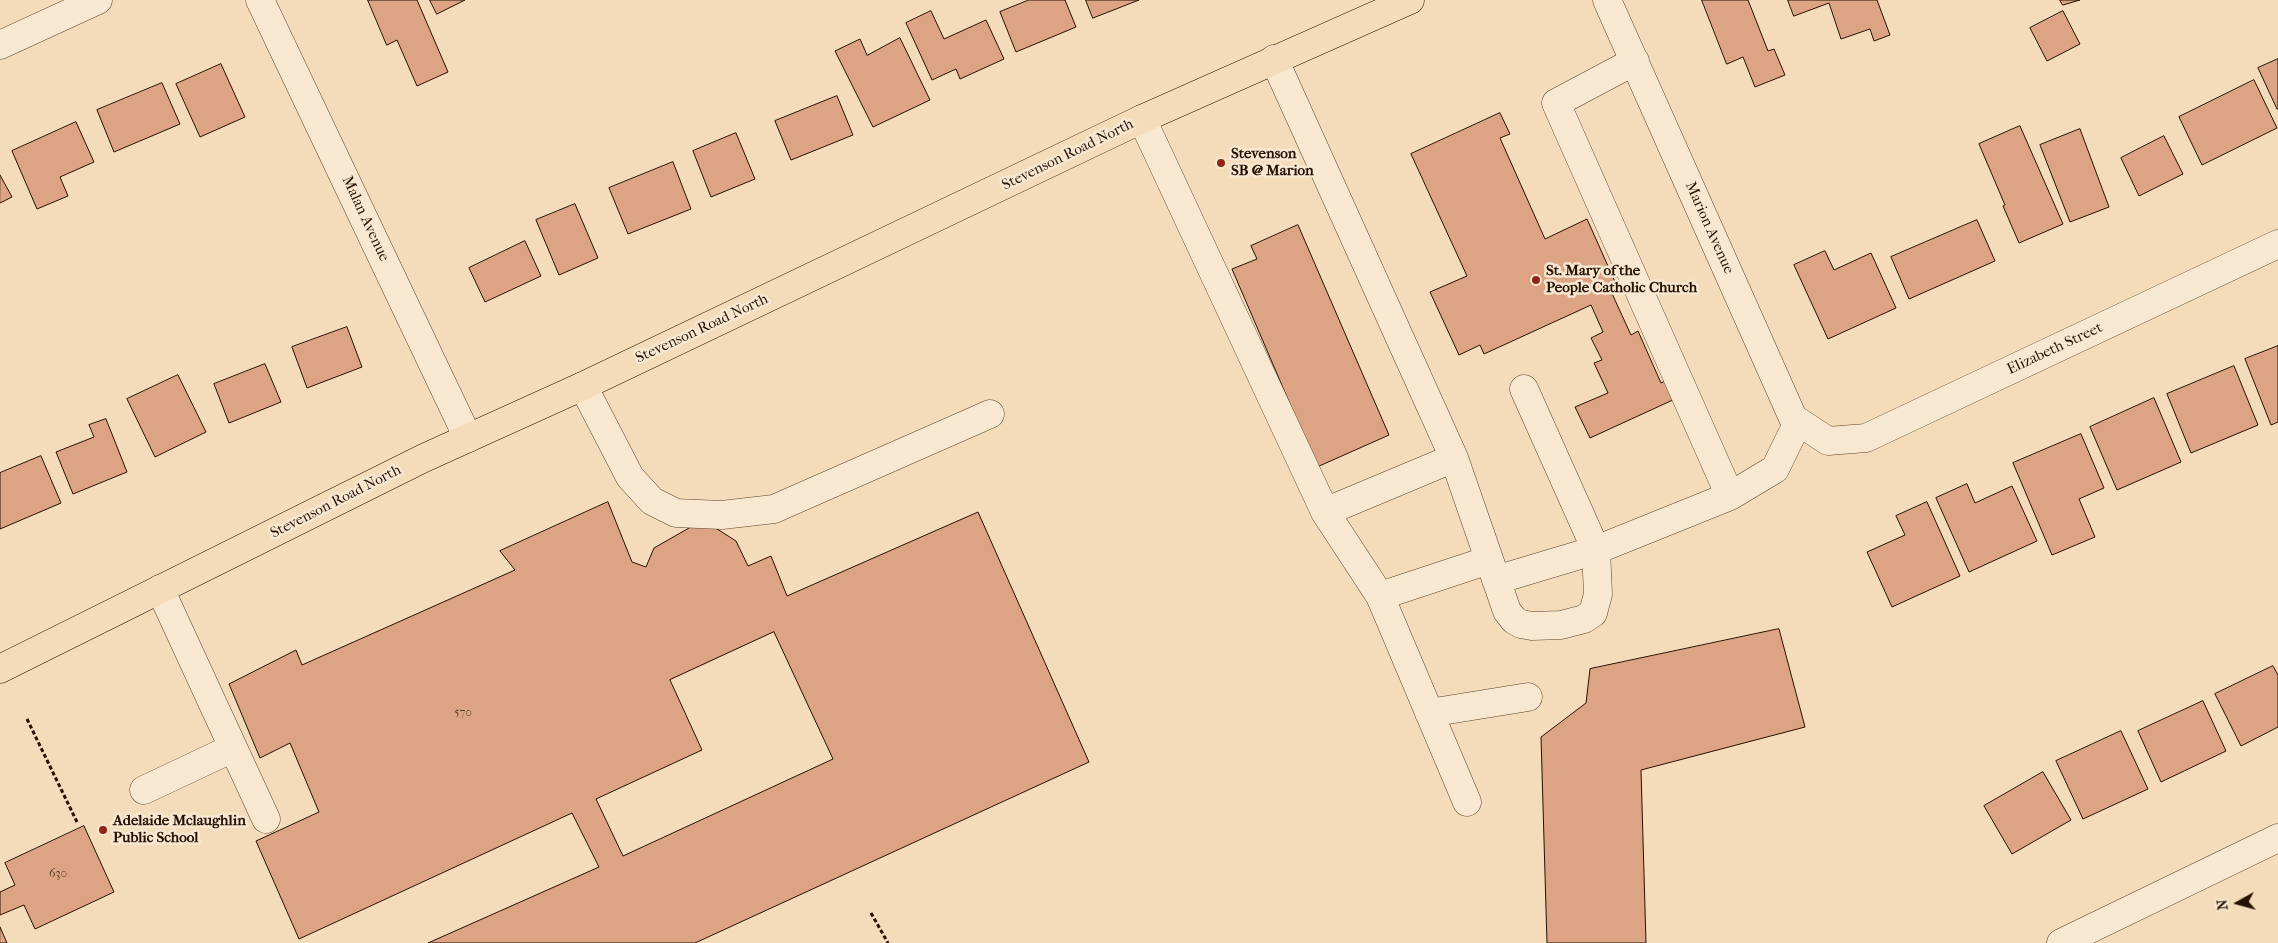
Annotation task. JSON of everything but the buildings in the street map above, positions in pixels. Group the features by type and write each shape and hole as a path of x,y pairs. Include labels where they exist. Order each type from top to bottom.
{"main road":[{"name":"Stevenson Road North","path":"0,669 468,438 583,386 1142,119 1410,0"}],"street":[{"path":"0,45 98,0"},
{"name":"Malan Avenue","path":"260,0 468,438"},
{"name":"Marion Avenue","path":"1607,0 1793,418 1828,441"},
{"path":"1274,59 1454,458 1507,611 1514,620 1521,624 1532,626 1561,625 1584,619 1593,613 1598,594 1596,550 1524,389"},
{"path":"1635,61 1556,103 1730,496"},
{"path":"1142,119 1325,512 1380,596 1467,802"},
{"name":"Elizabeth Street","path":"1828,441 1866,438 2278,244"},
{"path":"583,386 630,477 652,500 676,513 722,515 774,509 990,414"},
{"path":"1380,596 1493,570 1596,550 1730,496 1775,469 1798,422"},
{"path":"1325,512 1454,458"},
{"path":"160,590 266,819"},
{"path":"1429,713 1528,697"},
{"path":"144,790 233,748"},
{"path":"2061,943 2278,838"}],"path":[{"path":"27,719 77,822"},
{"path":"871,913 888,943"}],"place":[{"name":"Stevenson SB @ Marion","path":"1221,163"},
{"name":"St. Mary of the People Catholic Church","path":"1536,280"},
{"name":"Adelaide Mclaughlin Public School","path":"103,830"}]}
